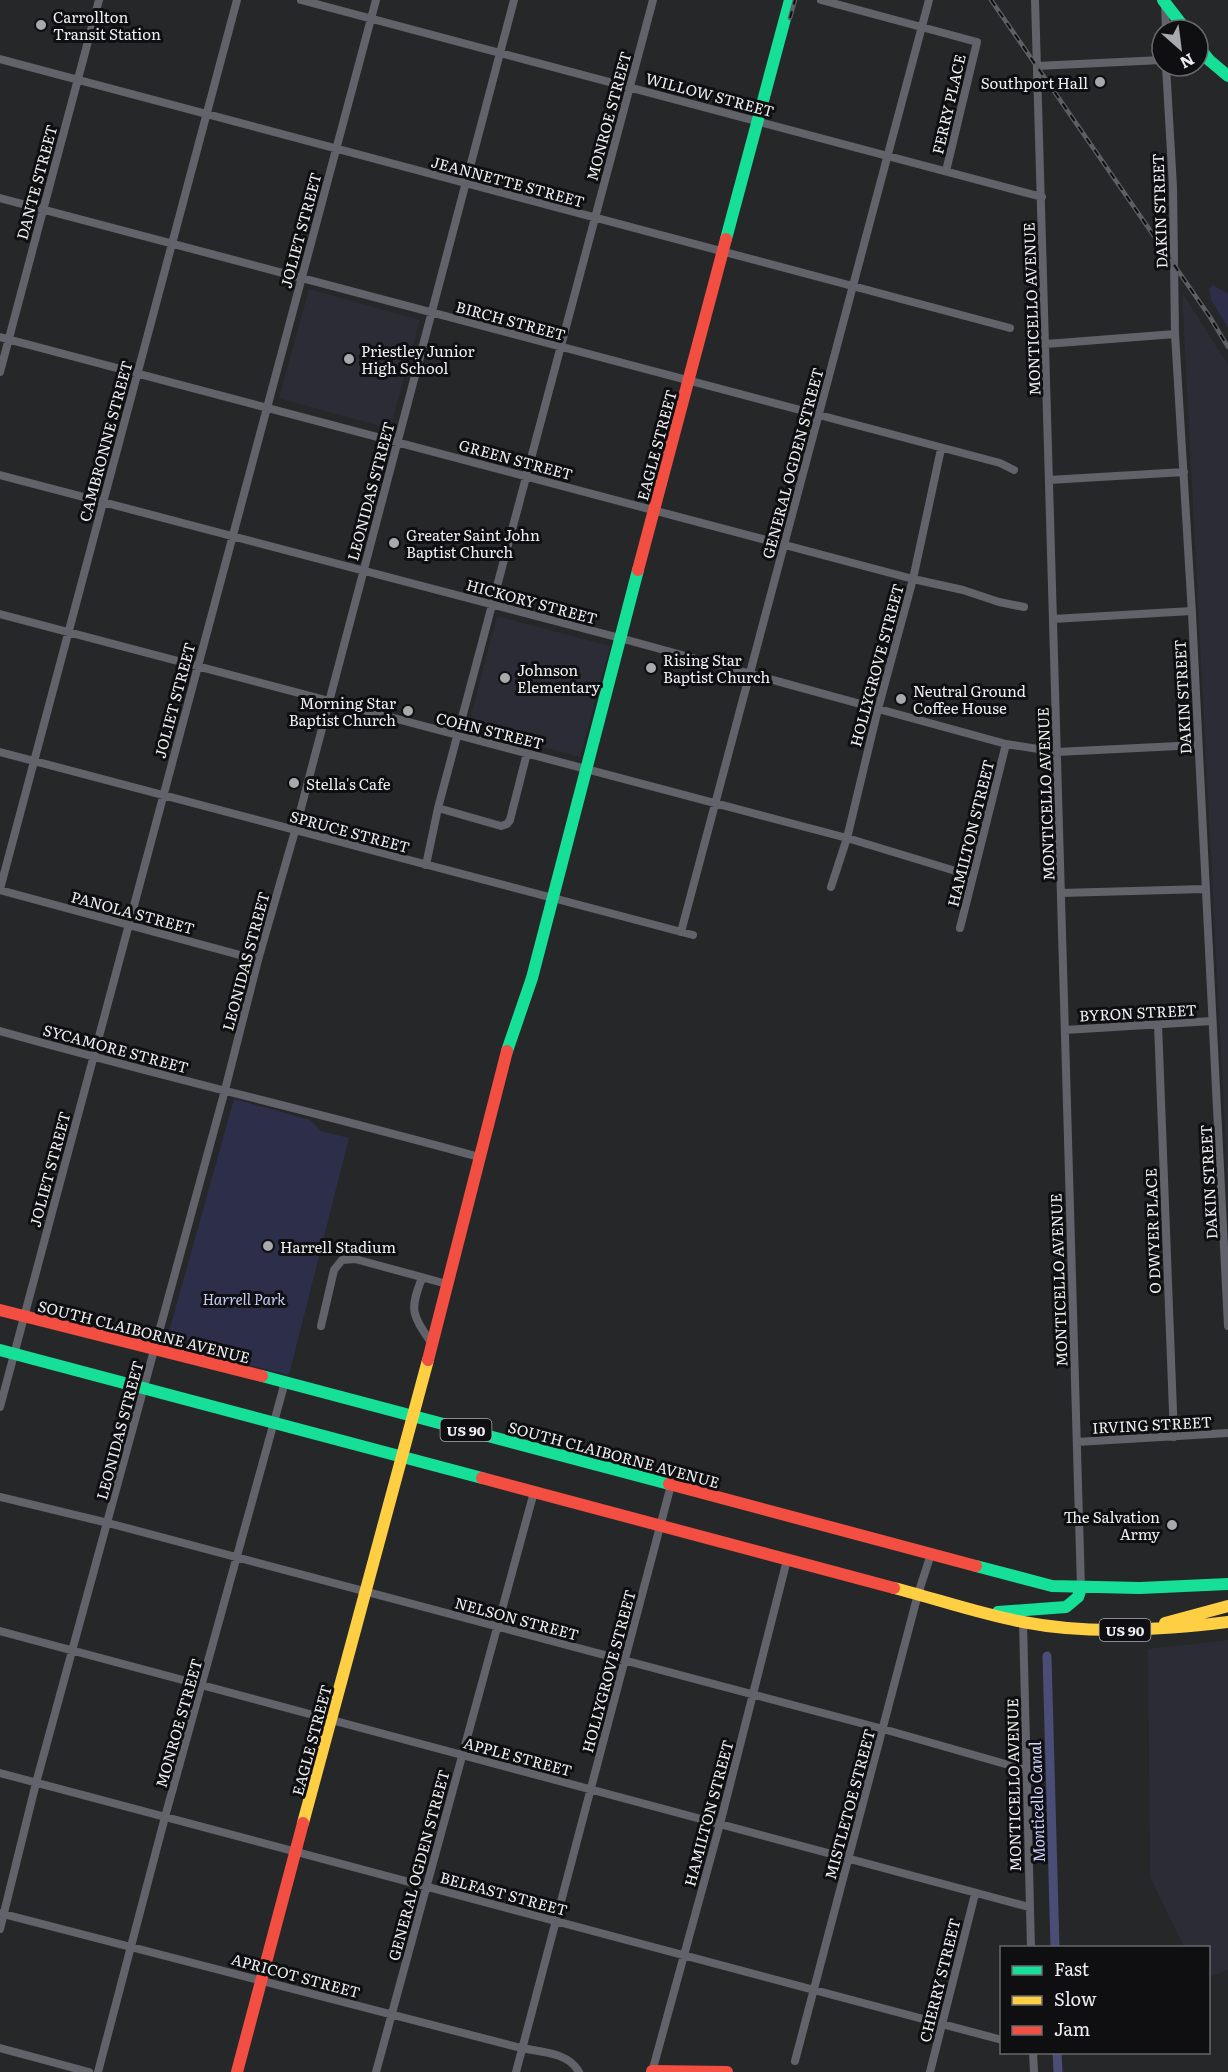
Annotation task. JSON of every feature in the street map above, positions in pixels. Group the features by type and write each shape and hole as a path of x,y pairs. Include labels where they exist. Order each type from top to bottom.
{"main road":[{"name":"EAGLE STREET","path":"237,2072 414,1416 506,1055 532,978 585,769 790,0"},
{"path":"1164,1 1177,18"},
{"path":"1210,64 1228,76"},
{"name":"SOUTH CLAIBORNE AVENUE","path":"0,1310 285,1382 1042,1584 1081,1588"},
{"name":"US 90","path":"0,1350 1023,1622 1103,1631 1156,1629 1228,1622"},
{"name":"US 90","path":"1081,1588 1183,1588 1228,1584"},
{"path":"988,1612 1066,1607 1078,1597 1081,1588"},
{"path":"1156,1629 1166,1622 1228,1606"},
{"path":"648,2072 684,2070 728,2072"}],"street":[{"name":"DANTE STREET","path":"0,372 4,338 43,209 99,0"},
{"name":"CAMBRONNE STREET","path":"0,890 237,0"},
{"name":"WILLOW STREET","path":"301,0 1042,197"},
{"name":"JOLIET STREET","path":"0,1407 376,0"},
{"name":"LEONIDAS STREET","path":"0,1929 2,1913 36,1783 225,1090 258,960 295,831 514,0"},
{"name":"MONROE STREET","path":"426,866 438,808 653,0"},
{"path":"820,0 923,28"},
{"name":"GENERAL OGDEN STREET","path":"681,932 929,0"},
{"name":"MONTICELLO AVENUE","path":"1035,0 1081,1588"},
{"path":"1164,1 1165,18"},
{"name":"FERRY PLACE","path":"923,28 977,42 946,171"},
{"name":"JEANNETTE STREET","path":"0,59 1010,328"},
{"path":"1037,66 1150,61"},
{"name":"DAKIN STREET","path":"1167,78 1173,187 1175,334 1192,611 1228,1326"},
{"name":"BIRCH STREET","path":"0,198 1000,463 1014,470"},
{"path":"1046,344 1175,334"},
{"name":"GREEN STREET","path":"4,338 1024,607"},
{"name":"HOLLYGROVE STREET","path":"831,887 847,838 878,709 913,579 941,449"},
{"path":"1049,480 1184,472"},
{"name":"HICKORY STREET","path":"0,475 620,638 1006,744 1057,752 1198,745"},
{"path":"1053,619 1192,611"},
{"name":"COHN STREET","path":"0,614 847,838 972,876"},
{"name":"HAMILTON STREET","path":"960,928 1006,744"},
{"name":"SPRUCE STREET","path":"0,752 693,935"},
{"path":"438,808 501,826 507,824 510,820 527,753"},
{"path":"1061,893 1205,889"},
{"name":"PANOLA STREET","path":"0,890 258,960"},
{"name":"BYRON STREET","path":"1065,1030 1212,1021"},
{"name":"O DWYER PLACE","path":"1158,1024 1174,1437"},
{"name":"SYCAMORE STREET","path":"0,1031 92,1057 377,1128 479,1157"},
{"path":"321,1326 334,1270 342,1260 355,1259 447,1284"},
{"path":"422,1278 413,1309 432,1344"},
{"name":"MONROE STREET","path":"98,2072 165,1816 203,1686 285,1382"},
{"name":"IRVING STREET","path":"1077,1442 1228,1433"},
{"name":"HOLLYGROVE STREET","path":"516,2072 671,1485"},
{"name":"GENERAL OGDEN STREET","path":"376,2072 534,1492"},
{"name":"NELSON STREET","path":"0,1497 108,1523 625,1660 1026,1770"},
{"name":"MISTLETOE STREET","path":"795,2061 918,1594 931,1554"},
{"name":"HAMILTON STREET","path":"648,2072 684,1955 720,1824 787,1560"},
{"name":"MONTICELLO AVENUE","path":"1023,1622 1031,1946"},
{"name":"APPLE STREET","path":"0,1631 1029,1907"},
{"name":"BELFAST STREET","path":"0,1773 1000,2039"},
{"name":"CHERRY STREET","path":"930,2072 975,1894"},
{"name":"APRICOT STREET","path":"2,1913 566,2058 579,2072"},
{"path":"0,2048 88,2072"},
{"path":"1033,2054 1034,2072"}],"shaded area":[{"name":"Priestley Junior High School","path":"309,289 420,320 390,429 279,398"},
{"path":"1182,292 1228,365 1228,1189"},
{"path":"497,616 610,646 580,757 468,727"},
{"path":"1228,1640 1228,1970 1210,1977 1210,1946 1184,1946 1150,1877 1148,1649"}],"green space":[{"path":"1213,285 1228,294 1228,328 1211,300 1209,289"},
{"name":"Harrell Stadium","path":"234,1099 310,1120 321,1131 349,1138 289,1375 170,1346 166,1342"}],"waterway":[{"name":"Monticello Canal","path":"1047,1656 1055,1946"},
{"name":"Monticello Canal","path":"1057,2054 1058,2072"}],"railway":[{"path":"790,18 795,0"},
{"path":"991,0 1210,317 1228,347"}],"traffic: fast":[{"path":"726,239 790,0"},
{"path":"1163,0 1177,18"},
{"path":"1210,61 1228,76"},
{"path":"507,1051 532,978 638,570"},
{"path":"0,1350 482,1478"},
{"path":"262,1376 669,1484"},
{"path":"976,1566 1052,1586 1140,1588 1228,1584"},
{"path":"998,1612 1066,1607 1078,1597 1081,1588"}],"traffic: slow":[{"path":"303,1823 428,1360"},
{"path":"894,1588 991,1615 1074,1629 1125,1630 1228,1622"},
{"path":"1165,1623 1228,1606"}],"traffic: jam":[{"path":"638,570 726,239"},
{"path":"428,1360 507,1051"},
{"path":"0,1310 262,1376"},
{"path":"482,1478 894,1588"},
{"path":"669,1484 976,1566"},
{"path":"237,2072 303,1823"},
{"path":"652,2071 727,2072"}],"place":[{"name":"Carrollton Transit Station","path":"41,25"},
{"name":"Southport Hall","path":"1100,82"},
{"name":"Priestley Junior High School","path":"349,359"},
{"name":"Greater Saint John Baptist Church","path":"394,543"},
{"name":"Rising Star Baptist Church","path":"651,668"},
{"name":"Johnson Elementary","path":"505,678"},
{"name":"Neutral Ground Coffee House","path":"901,699"},
{"name":"Morning Star Baptist Church","path":"408,711"},
{"name":"Stella's Cafe","path":"294,783"},
{"name":"Harrell Stadium","path":"268,1246"},
{"name":"The Salvation Army","path":"1172,1525"}],"park label":[{"name":"Harrell Park","path":"244,1298"}]}
